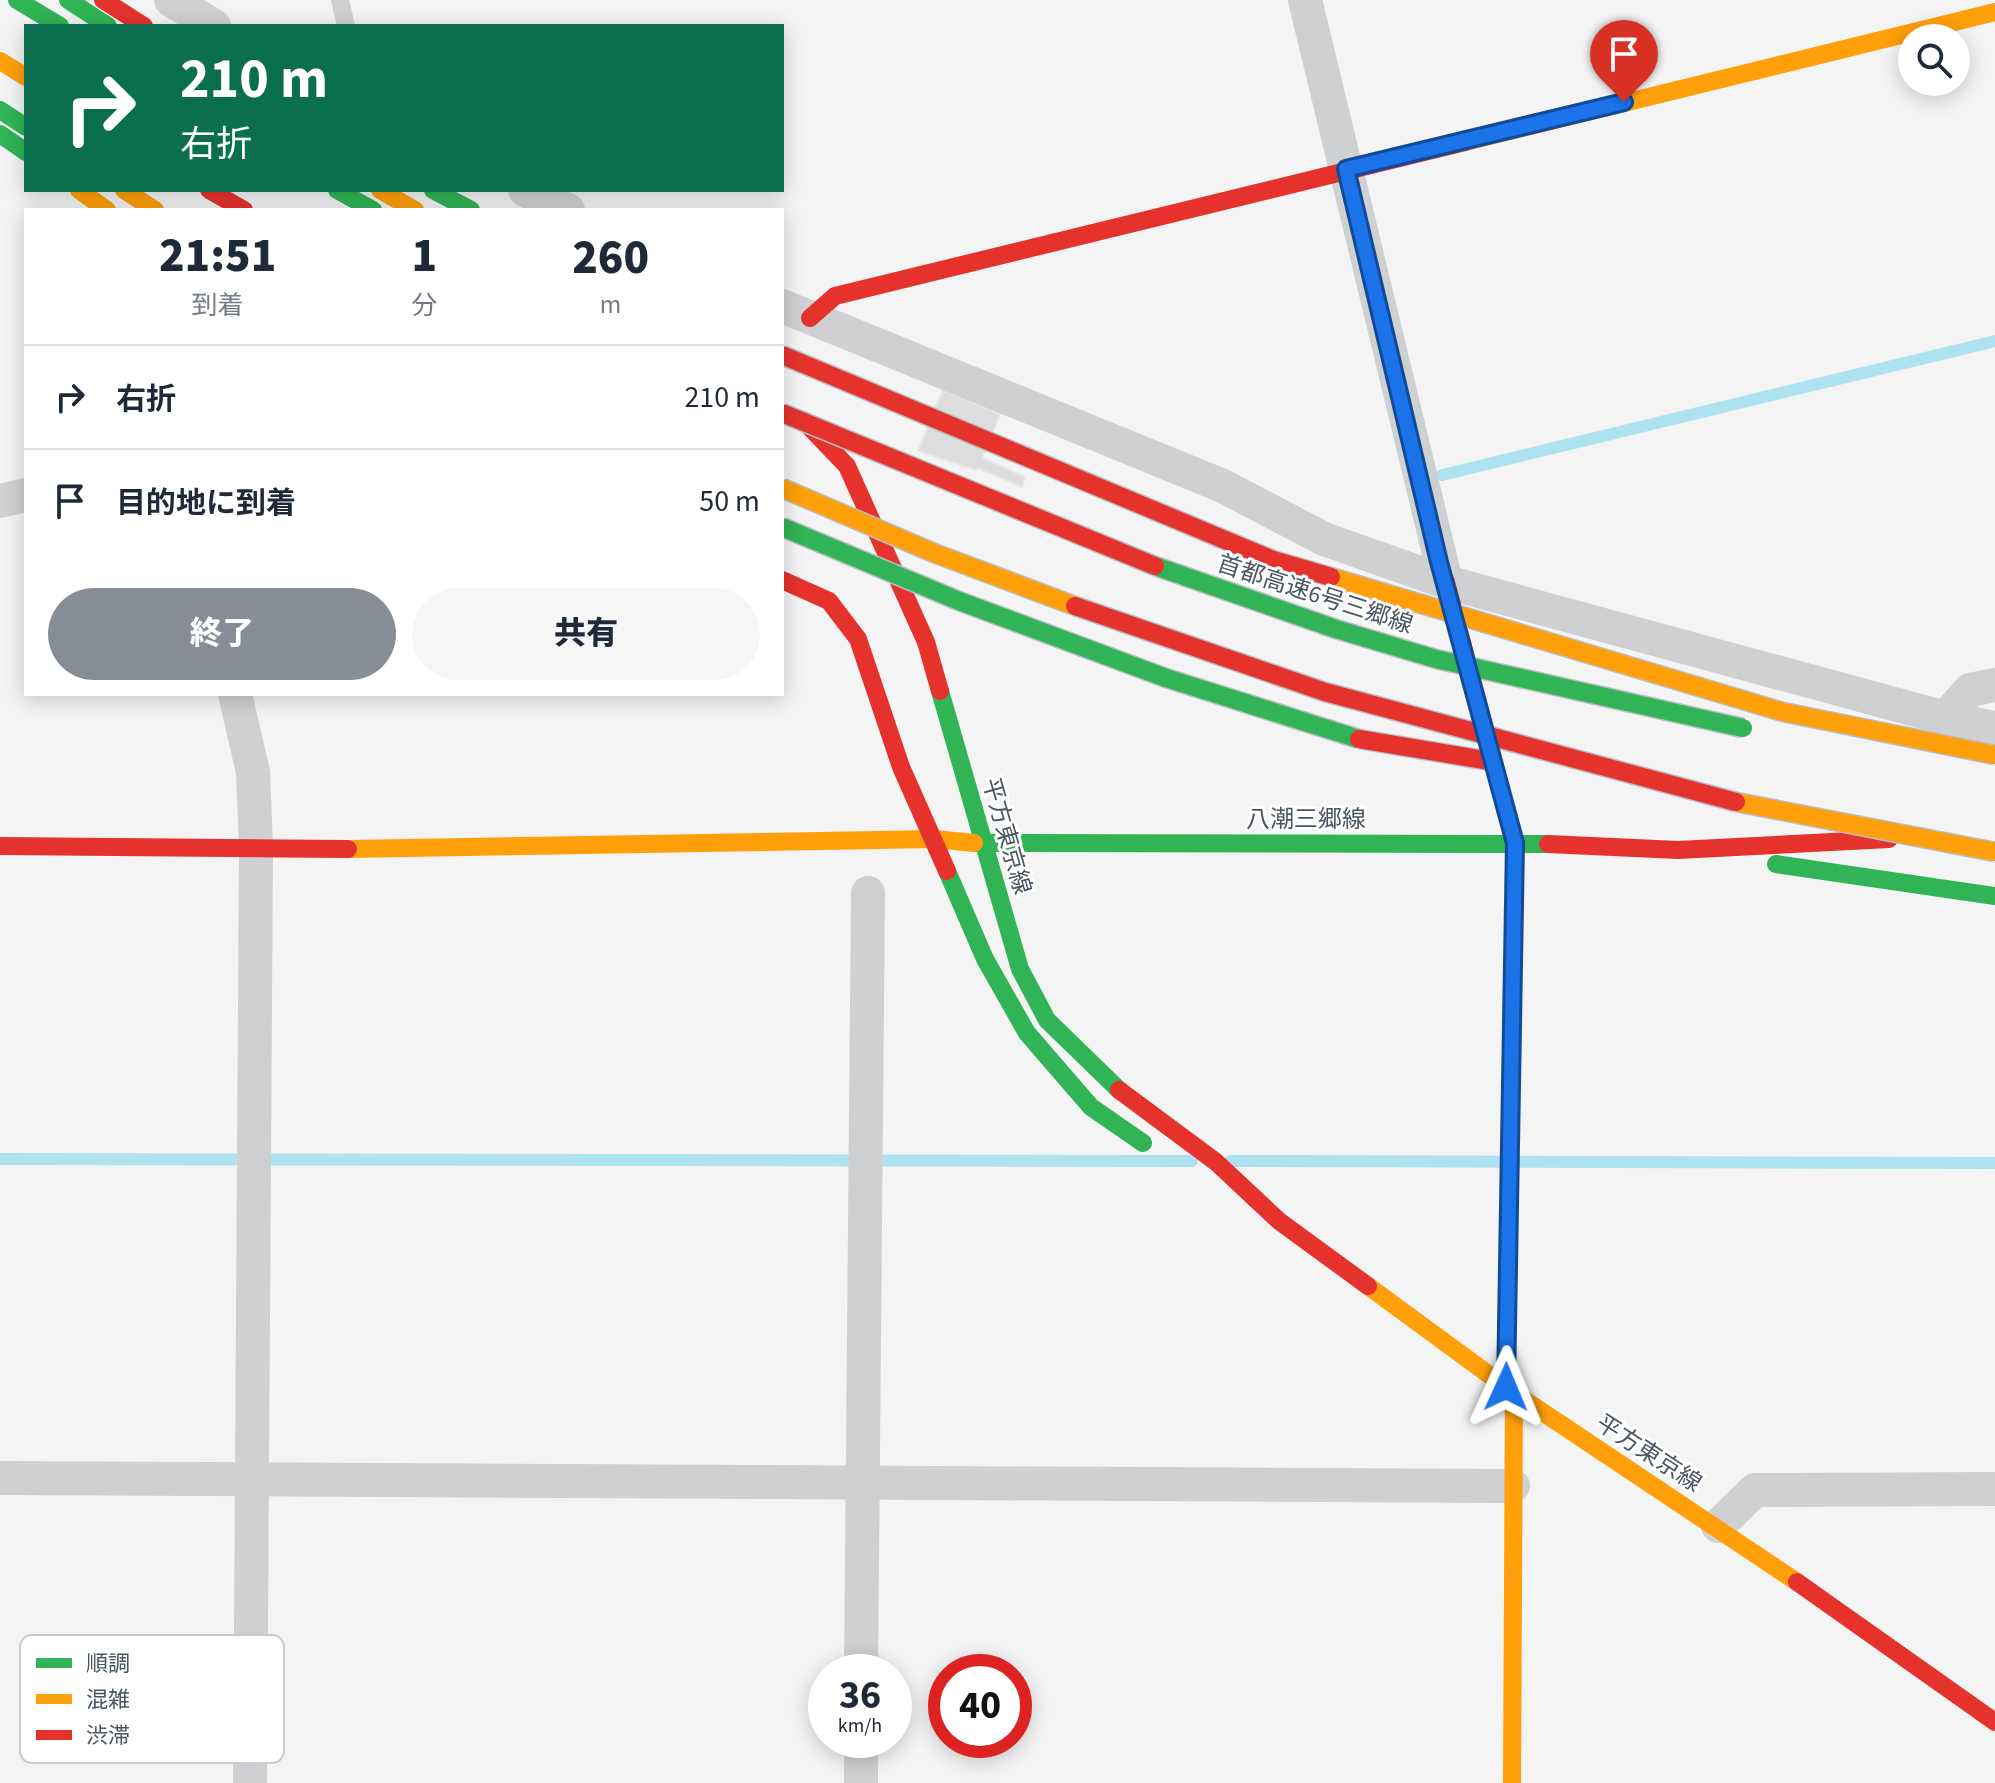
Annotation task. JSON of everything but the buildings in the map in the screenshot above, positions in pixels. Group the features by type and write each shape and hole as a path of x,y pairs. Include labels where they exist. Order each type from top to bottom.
{"main road":[{"path":"17,0 57,24"},
{"path":"68,0 105,24"},
{"path":"103,0 141,24"},
{"path":"796,312 835,296 1995,12"},
{"path":"0,61 24,76"},
{"path":"0,110 24,126"},
{"path":"0,134 24,151"},
{"path":"82,192 104,208"},
{"path":"127,192 152,208"},
{"path":"212,192 240,208"},
{"path":"341,192 369,208"},
{"path":"384,192 412,208"},
{"path":"437,192 467,208"},
{"path":"784,356 1273,560 1783,712 1995,755"},
{"name":"平方東京線","path":"784,400 847,466 926,642 1020,969 1047,1020 1119,1090 1216,1162 1279,1221 1510,1390 1718,1526 1995,1722"},
{"name":"首都高速6号三郷線","path":"784,414 954,487 1129,557 1338,630 1508,677 1769,734"},
{"path":"784,489 934,553 1088,611 1325,692 1729,801"},
{"path":"784,528 959,601 1166,678 1362,740 1515,765"},
{"path":"784,581 829,601 858,639 901,767 985,959 1027,1033 1091,1107 1164,1157"},
{"path":"1446,582 1515,843 1510,1390 1513,1486 1512,1783"},
{"path":"1546,770 1995,852"},
{"name":"八潮三郷線","path":"0,846 450,850 935,839 984,844 1515,843 1678,850 1995,834"},
{"name":"八潮三郷線","path":"1678,850 1995,896"},
{"name":"平方東京線","path":"1227,1195 1279,1221"}],"street":[{"path":"171,0 211,24"},
{"path":"1305,0 1446,582"},
{"path":"529,192 564,208"},
{"path":"796,312 1223,486 1324,539 1446,582 1945,718 1995,728"},
{"path":"0,501 24,495"},
{"path":"1945,718 1970,690 1995,685"},
{"path":"235,696 253,772 256,847 251,1635"},
{"path":"861,1654 868,893"},
{"path":"0,1478 1513,1486"},
{"path":"1718,1526 1755,1490 1995,1489"},
{"path":"861,1758 861,1783"},
{"path":"250,1763 250,1783"}],"lane":[{"path":"340,0 346,24"}],"waterway":[{"path":"1442,475 1995,341"},
{"path":"0,1159 1192,1161"},
{"path":"1230,1161 1995,1163"}],"traffic: fast":[{"path":"17,0 57,24"},
{"path":"68,0 105,24"},
{"path":"0,110 24,126"},
{"path":"0,134 24,151"},
{"path":"341,192 369,208"},
{"path":"437,192 467,208"},
{"path":"784,528 959,601 1166,678 1359,739"},
{"path":"1155,566 1336,629 1436,659 1743,728"},
{"path":"940,691 1020,969 1047,1020 1119,1090"},
{"path":"974,843 1548,844"},
{"path":"1776,864 1995,896"},
{"path":"947,871 985,959 1027,1033 1091,1107 1143,1143"}],"traffic: slow":[{"path":"1465,142 1995,12"},
{"path":"0,61 24,76"},
{"path":"82,192 104,208"},
{"path":"127,192 152,208"},
{"path":"384,192 412,208"},
{"path":"784,489 934,553 1075,606"},
{"path":"1331,577 1783,712 1995,755"},
{"path":"1736,802 1995,852"},
{"path":"348,849 935,839 974,843"},
{"path":"1506,1387 1513,967"},
{"path":"1368,1286 1514,1393 1797,1582"},
{"path":"1512,1783 1514,1393"}],"traffic: jam":[{"path":"103,0 141,24"},
{"path":"810,318 835,296 1465,142"},
{"path":"212,192 240,208"},
{"path":"784,356 1273,560 1331,577"},
{"path":"784,414 1155,566"},
{"path":"803,420 847,466 926,642 940,691"},
{"path":"784,581 829,601 858,639 901,767 947,871"},
{"path":"1446,582 1515,843 1513,967"},
{"path":"1075,606 1325,692 1736,802"},
{"path":"1359,739 1490,761"},
{"path":"1548,844 1678,850 1889,839"},
{"path":"0,846 348,849"},
{"path":"1119,1090 1216,1162 1279,1221 1368,1286"},
{"path":"1797,1582 1995,1722"}],"route":[{"path":"1506,1387 1515,843 1439,562 1346,169 1624,102"}]}
